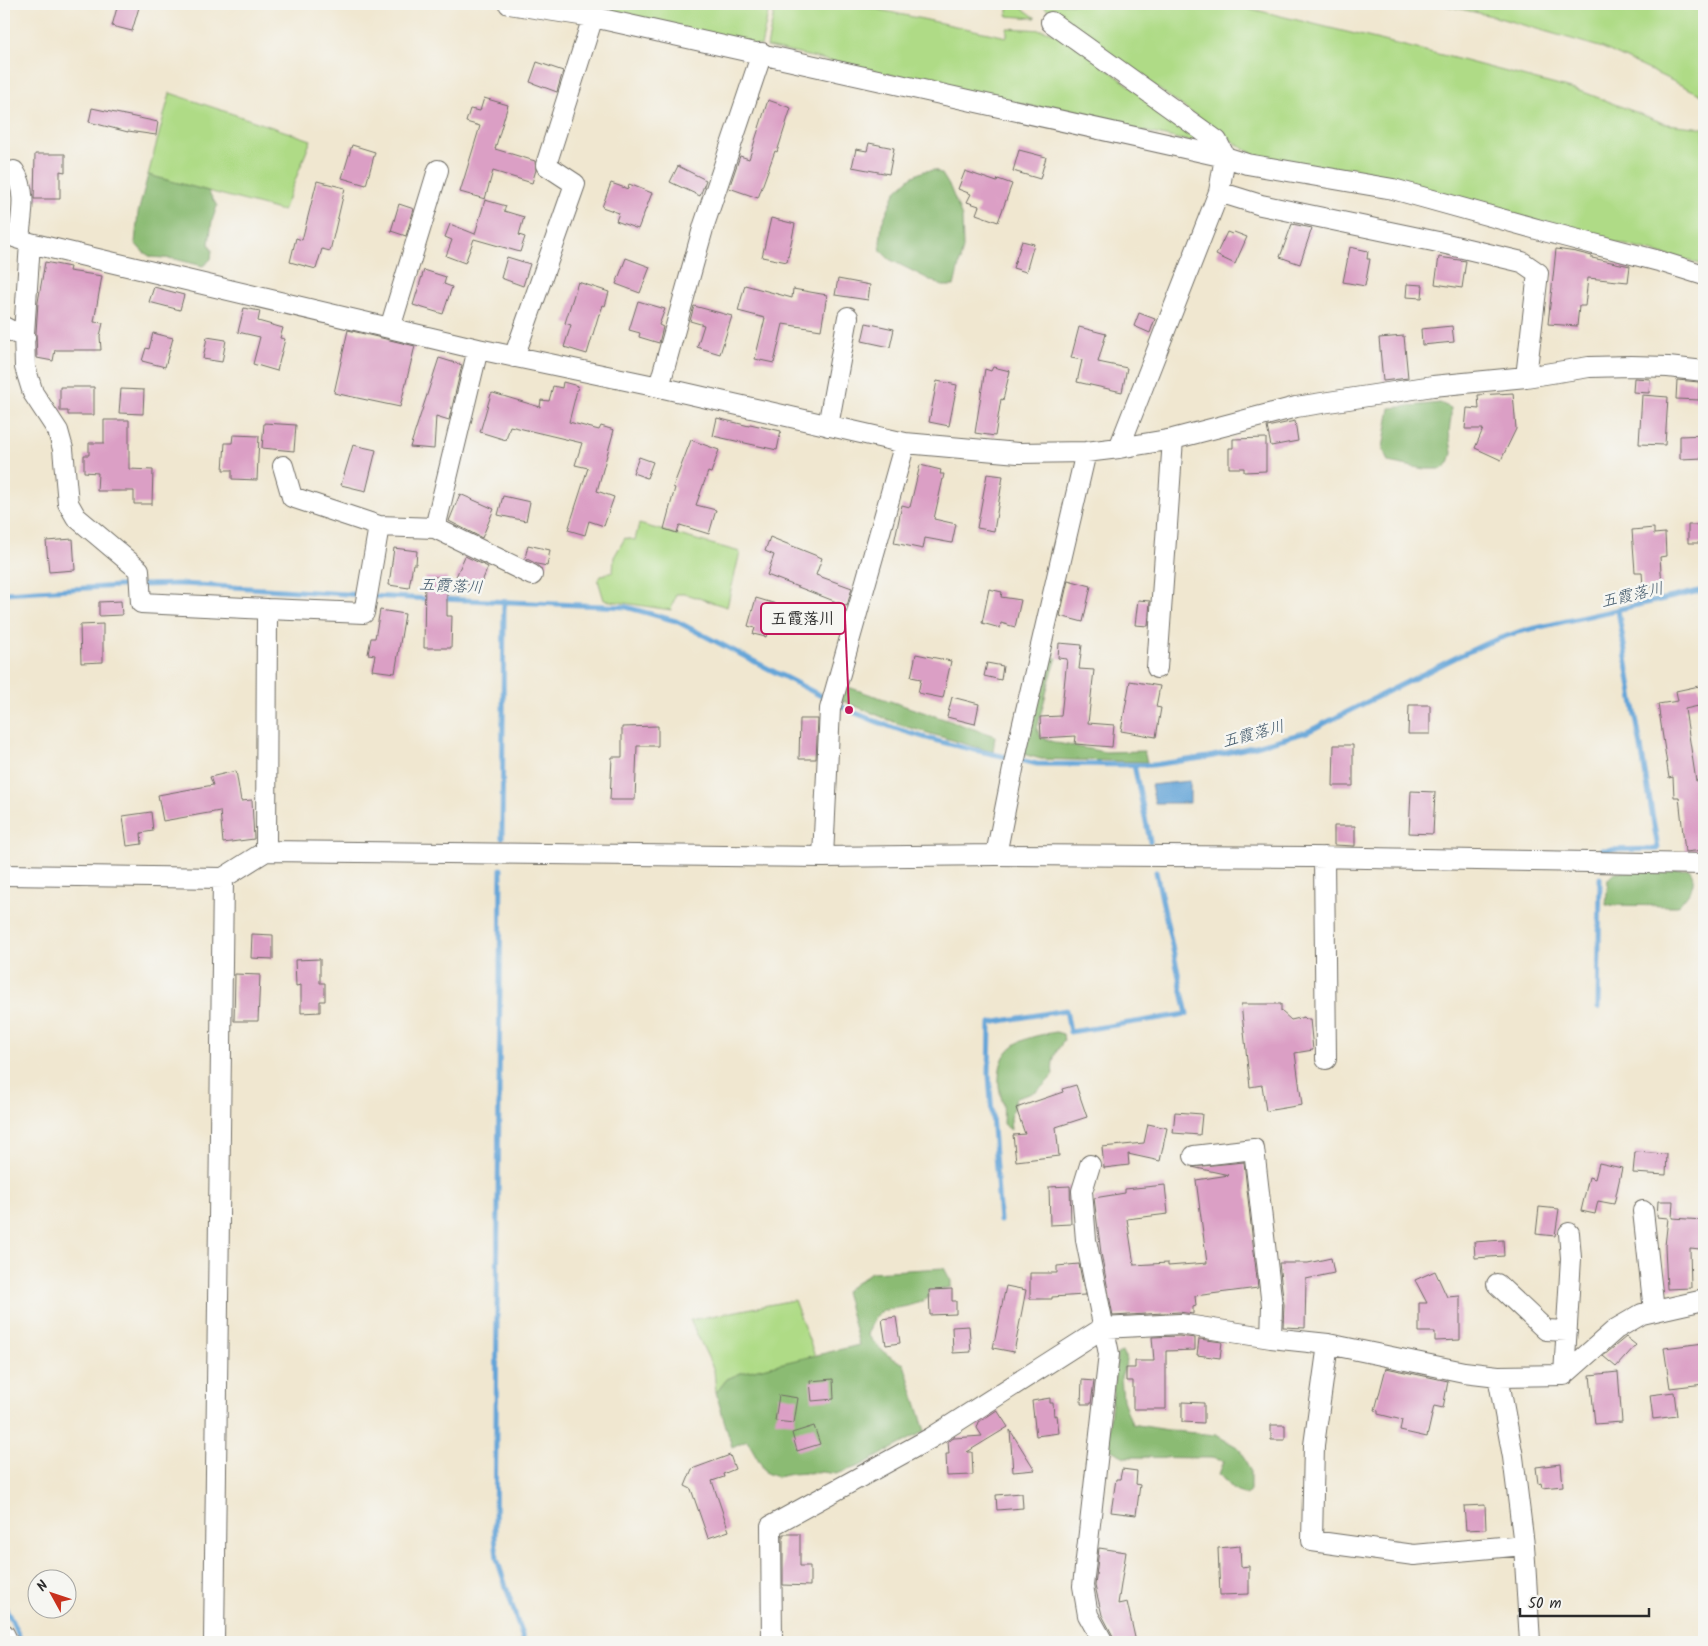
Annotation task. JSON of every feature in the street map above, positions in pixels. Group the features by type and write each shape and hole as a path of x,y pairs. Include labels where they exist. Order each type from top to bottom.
{"street":[{"path":"509,4 593,16 1225,156 1247,164 1393,189 1704,275"},
{"path":"514,357 575,184 546,165 593,16"},
{"path":"1051,22 1217,141 1225,156 1219,192 1119,448"},
{"path":"659,387 704,226 762,53"},
{"path":"390,328 438,170"},
{"path":"14,171 20,181 23,196 18,239 25,338 25,367 33,393 58,431 63,449 68,503 76,517 139,570 141,603 364,613 379,526"},
{"path":"1219,192 1261,205 1438,242 1522,262 1538,273 1526,377"},
{"path":"18,239 478,349 659,387 905,443 1018,453 1086,452 1119,448 1173,439 1296,407 1433,386 1622,366 1668,367 1704,371"},
{"path":"828,426 848,318"},
{"path":"4,327 25,338"},
{"path":"435,528 478,349"},
{"path":"1157,668 1173,439"},
{"path":"823,857 832,703 905,443"},
{"path":"996,855 1017,749 1086,452"},
{"path":"282,466 292,497 379,526 435,528 532,574"},
{"path":"266,851 267,609"},
{"path":"4,874 224,878 266,851 823,857 996,855 1324,857 1704,864"},
{"path":"1324,857 1326,1059"},
{"path":"214,1642 224,878"},
{"path":"1194,1156 1254,1149 1272,1306 1271,1338"},
{"path":"1090,1165 1082,1191 1086,1240 1108,1354 1083,1586 1088,1614 1103,1642"},
{"path":"1643,1211 1654,1311"},
{"path":"1564,1375 1571,1258 1569,1233"},
{"path":"1497,1284 1546,1330 1567,1331"},
{"path":"772,1642 771,1526 931,1438 1103,1328 1180,1324 1271,1338 1328,1344 1464,1372 1498,1376 1564,1375 1616,1329 1642,1314 1704,1300"},
{"path":"1328,1344 1314,1446 1312,1541 1414,1555 1524,1545"},
{"path":"1498,1376 1513,1457 1524,1545 1530,1642"},
{"path":"4,1634 8,1642"}],"green space":[{"path":"560,4 770,4 761,46"},
{"path":"776,4 852,4 1007,37 1007,28 1043,30 1062,35 1210,146 767,47"},
{"path":"1006,4 1016,4 1036,18 1007,16 1009,6"},
{"path":"1040,4 1231,4 1450,57 1586,93 1666,124 1704,128 1704,265 1567,230 1394,179 1257,157 1220,133"},
{"path":"1438,4 1704,4 1704,96 1603,48 1492,16"},
{"path":"170,93 311,140 283,211 148,175"},
{"path":"935,170 942,174 950,187 962,217 963,248 954,286 942,286 889,259 881,251 882,223 896,191 911,177 924,171"},
{"path":"148,175 208,191 217,206 212,221 209,244 212,250 211,259 203,266 175,259 151,257 135,243 138,213"},
{"path":"1440,403 1451,408 1449,432 1452,453 1449,463 1442,469 1424,469 1388,462 1383,448 1390,408"},
{"path":"639,524 740,552 727,607 686,594 676,594 671,610 604,600 598,580 602,575 613,572 614,557 625,538 635,540"},
{"path":"1046,657 1057,658 1037,729 1041,737 1057,743 1105,752 1144,751 1147,762 1041,759 1023,754"},
{"path":"842,685 995,736 993,752 904,726 838,699"},
{"path":"1689,869 1692,874 1693,884 1678,906 1606,905 1608,879 1615,872"},
{"path":"1056,1032 1063,1034 1064,1041 1054,1056 1053,1075 1037,1091 1016,1098 1010,1118 1011,1130 1003,1124 1003,1107 999,1085 1004,1056 1017,1043 1025,1039"},
{"path":"944,1268 951,1281 951,1287 940,1290 915,1304 879,1313 871,1325 868,1335 884,1352 904,1364 925,1431 860,1466 836,1474 822,1472 777,1477 766,1473 747,1440 732,1447 716,1393 727,1379 741,1373 859,1345 845,1291 871,1272"},
{"path":"794,1300 815,1356 741,1373 727,1379 716,1393 714,1370 690,1320"},
{"path":"1122,1352 1127,1360 1121,1377 1123,1400 1132,1424 1216,1435 1239,1448 1250,1470 1250,1491 1246,1496 1231,1488 1219,1474 1224,1461 1211,1458 1125,1457 1107,1448 1117,1354"}],"water":[{"path":"1190,781 1190,803 1155,803 1151,785"}],"building":[{"path":"118,4 140,4 132,31 112,26"},
{"path":"537,62 563,71 557,92 530,82"},
{"path":"484,98 508,105 495,149 535,161 536,170 532,183 493,171 485,199 460,192 480,126 466,122 470,109 480,111"},
{"path":"768,100 791,108 777,152 775,151 758,198 729,188 740,156 749,159"},
{"path":"92,108 158,122 156,135 128,132 89,122"},
{"path":"869,143 894,148 889,174 852,167 856,149 867,151"},
{"path":"352,145 375,152 366,185 342,178"},
{"path":"1019,150 1046,157 1040,179 1013,171"},
{"path":"35,154 65,154 65,172 60,171 60,199 34,199"},
{"path":"678,166 706,180 700,196 670,182"},
{"path":"965,171 997,182 998,179 1012,184 998,222 976,214 979,206 967,202 971,194 958,189"},
{"path":"4,181 7,184 10,198 4,198"},
{"path":"317,181 345,188 330,251 322,249 316,269 290,262 296,238 302,240"},
{"path":"611,183 628,189 629,184 652,193 638,229 616,221 619,213 602,207"},
{"path":"485,200 506,206 504,211 524,217 519,235 525,237 520,252 474,239 465,263 446,256 452,240 445,237 450,224 475,234"},
{"path":"399,204 414,209 406,236 391,231"},
{"path":"771,218 795,224 787,262 762,257"},
{"path":"1292,224 1312,228 1300,264 1280,257"},
{"path":"1227,232 1232,234 1234,232 1247,237 1235,264 1216,255"},
{"path":"1022,241 1034,244 1026,272 1013,268"},
{"path":"1350,247 1368,251 1367,259 1370,259 1365,286 1343,282"},
{"path":"1556,249 1576,252 1592,256 1592,258 1630,266 1628,282 1588,278 1585,306 1579,306 1577,326 1548,324"},
{"path":"507,257 530,264 523,286 501,278"},
{"path":"1439,257 1466,261 1462,288 1435,284"},
{"path":"626,258 650,267 640,293 616,284"},
{"path":"45,262 70,267 69,271 102,276 94,322 103,323 100,336 101,350 55,350 53,361 37,358 38,302"},
{"path":"424,270 446,277 444,284 452,287 443,314 413,305"},
{"path":"838,279 870,285 868,300 835,295"},
{"path":"578,282 609,292 605,306 603,305 599,314 587,354 564,347 571,325 565,323"},
{"path":"1407,284 1423,285 1422,298 1406,297"},
{"path":"745,285 792,298 793,289 827,295 821,330 783,324 774,363 755,359 765,318 738,311"},
{"path":"154,287 184,295 180,310 149,302"},
{"path":"638,301 665,309 659,325 663,327 659,343 639,337 640,333 629,330"},
{"path":"694,306 732,316 720,354 697,347 704,325 690,321"},
{"path":"244,308 260,311 258,321 283,328 280,338 285,339 277,371 253,364 260,337 238,332"},
{"path":"1139,313 1155,319 1150,333 1134,326"},
{"path":"866,323 894,329 890,347 862,341"},
{"path":"1452,326 1454,342 1422,345 1421,329"},
{"path":"1079,327 1106,334 1098,362 1127,368 1122,392 1077,382 1082,360 1071,358"},
{"path":"348,330 415,346 400,407 334,393"},
{"path":"153,333 173,338 165,367 142,361 146,348 149,349"},
{"path":"1404,336 1408,378 1383,381 1379,338"},
{"path":"207,337 226,340 222,362 203,359"},
{"path":"439,358 462,365 449,420 436,416 434,449 410,447"},
{"path":"993,367 1010,371 1003,400 1001,399 995,436 975,433 985,369 991,371"},
{"path":"1634,378 1650,379 1649,393 1633,392"},
{"path":"1677,380 1699,382 1699,400 1676,399"},
{"path":"937,381 957,385 949,426 929,422"},
{"path":"563,382 578,386 569,422 599,430 601,426 614,430 597,491 614,497 604,526 589,521 585,535 568,530 588,468 575,465 582,443 510,426 506,440 480,432 491,394 540,407 541,400 549,401 553,386 562,388"},
{"path":"60,387 94,387 94,415 68,415 68,411 60,411"},
{"path":"121,389 144,390 143,414 119,413"},
{"path":"1513,393 1516,429 1501,460 1475,448 1483,429 1465,429 1467,408 1479,409 1478,395"},
{"path":"1642,395 1668,397 1665,445 1639,444"},
{"path":"717,418 781,431 777,450 713,436"},
{"path":"104,420 129,420 129,469 153,470 152,504 134,504 134,491 97,491 98,473 84,472 84,455 89,455 89,443 104,443"},
{"path":"1295,421 1298,441 1271,446 1267,427"},
{"path":"264,423 296,425 294,451 262,448"},
{"path":"233,435 259,436 257,480 232,479 232,470 223,470 225,443 232,443"},
{"path":"1704,435 1704,458 1680,459 1680,436"},
{"path":"1266,438 1266,471 1244,472 1244,468 1229,468 1229,448 1233,448 1233,439"},
{"path":"691,440 719,450 711,473 708,472 696,505 716,510 709,534 680,525 677,533 664,529 675,488 673,487"},
{"path":"353,445 376,450 366,491 341,485"},
{"path":"639,457 653,462 647,478 633,473"},
{"path":"920,465 941,470 940,474 944,474 934,519 956,524 952,543 925,538 923,549 894,543 902,505 910,507"},
{"path":"987,474 1003,476 994,531 977,528"},
{"path":"460,494 494,509 482,538 449,521"},
{"path":"503,496 530,502 526,521 498,515"},
{"path":"1688,525 1704,525 1704,543 1688,543"},
{"path":"1654,528 1654,534 1665,533 1666,556 1660,557 1662,586 1643,587 1642,572 1635,572 1632,530"},
{"path":"770,537 822,558 816,575 852,588 847,606 767,575 774,555 765,551"},
{"path":"73,539 75,570 49,572 46,541"},
{"path":"528,545 550,550 547,566 537,564 525,558"},
{"path":"394,548 417,551 416,564 413,564 409,588 389,585"},
{"path":"465,556 488,567 479,589 455,579"},
{"path":"425,577 447,577 447,616 452,616 451,648 424,648"},
{"path":"1068,580 1091,586 1083,622 1060,616"},
{"path":"989,589 1002,592 1001,597 1021,600 1015,627 1001,623 1000,628 982,623"},
{"path":"756,598 776,604 766,637 753,634 755,628 748,626"},
{"path":"1138,600 1150,601 1148,626 1135,625"},
{"path":"121,601 122,615 99,616 99,602"},
{"path":"380,610 405,614 395,673 372,670 375,655 368,654 371,638 375,638"},
{"path":"103,624 103,662 81,663 80,625"},
{"path":"1059,643 1082,645 1079,669 1094,670 1088,723 1114,725 1112,747 1075,744 1076,736 1041,738 1040,717 1061,716 1067,659 1058,658"},
{"path":"916,654 951,661 943,698 918,693 921,679 911,677"},
{"path":"987,663 1003,666 1001,680 984,676"},
{"path":"1130,681 1160,686 1156,707 1161,708 1156,737 1121,731"},
{"path":"1699,686 1703,705 1685,709 1696,781 1704,779 1704,850 1685,852 1679,797 1674,797 1673,777 1669,778 1658,704 1678,701 1676,691"},
{"path":"952,697 979,704 975,724 947,717"},
{"path":"1409,705 1430,705 1430,734 1408,734"},
{"path":"800,719 818,719 816,759 799,759"},
{"path":"658,726 658,746 637,746 635,800 610,800 612,757 622,757 622,727"},
{"path":"1334,745 1353,745 1353,786 1333,786"},
{"path":"236,771 241,801 252,800 254,839 223,843 220,811 163,821 158,795 213,785 210,777"},
{"path":"1411,791 1435,792 1433,834 1409,833"},
{"path":"151,812 153,831 141,833 142,844 127,846 123,816"},
{"path":"1334,826 1355,826 1355,846 1334,845"},
{"path":"252,934 273,935 273,959 251,958"},
{"path":"320,959 320,983 325,983 325,1001 320,1001 320,1012 301,1013 301,985 296,986 295,960"},
{"path":"235,974 260,975 258,1021 234,1021"},
{"path":"1241,1004 1281,1004 1281,1011 1291,1020 1304,1017 1310,1019 1313,1050 1295,1053 1302,1105 1266,1111 1262,1085 1250,1087"},
{"path":"1076,1085 1087,1117 1056,1127 1059,1156 1016,1161 1013,1135 1025,1134 1016,1108 1063,1092 1062,1089"},
{"path":"1175,1112 1202,1114 1200,1135 1173,1133"},
{"path":"1148,1124 1167,1128 1160,1161 1128,1154 1129,1165 1104,1168 1102,1147 1144,1143"},
{"path":"1635,1152 1667,1154 1666,1175 1633,1173"},
{"path":"1244,1162 1258,1288 1195,1296 1196,1306 1193,1307 1193,1314 1179,1312 1113,1316 1101,1253 1094,1198 1125,1193 1125,1189 1165,1185 1168,1214 1127,1219 1134,1265 1168,1263 1168,1266 1207,1263 1196,1180 1229,1175 1192,1167"},
{"path":"1599,1163 1622,1168 1614,1204 1598,1201 1595,1214 1581,1211 1589,1177 1595,1179"},
{"path":"1070,1186 1071,1224 1050,1225 1049,1187"},
{"path":"1658,1201 1673,1201 1672,1218 1703,1220 1700,1249 1690,1248 1691,1288 1667,1289 1665,1246 1668,1218 1657,1217"},
{"path":"1539,1207 1559,1209 1555,1236 1536,1234"},
{"path":"1503,1240 1504,1256 1475,1258 1474,1242"},
{"path":"1331,1258 1334,1273 1306,1279 1305,1328 1283,1327 1284,1305 1279,1263 1308,1263"},
{"path":"1079,1264 1085,1295 1052,1297 1052,1299 1030,1299 1030,1273 1057,1273 1057,1266"},
{"path":"1435,1271 1447,1297 1460,1296 1460,1340 1435,1341 1435,1332 1419,1332 1419,1303 1427,1303 1415,1280"},
{"path":"1006,1286 1026,1290 1014,1352 993,1348"},
{"path":"952,1289 952,1301 956,1301 956,1314 930,1315 929,1290"},
{"path":"896,1317 900,1343 886,1345 882,1319"},
{"path":"969,1326 971,1352 953,1353 952,1327"},
{"path":"1179,1336 1195,1338 1195,1350 1166,1351 1166,1409 1133,1409 1133,1381 1126,1381 1126,1368 1135,1368 1135,1361 1154,1361 1152,1337"},
{"path":"1626,1337 1636,1345 1616,1367 1603,1356"},
{"path":"1199,1339 1222,1342 1220,1358 1197,1355"},
{"path":"1704,1343 1704,1384 1670,1388 1664,1348"},
{"path":"1386,1368 1448,1381 1443,1408 1434,1406 1427,1437 1400,1431 1402,1420 1378,1414 1378,1411 1375,1410"},
{"path":"1618,1372 1622,1422 1595,1424 1590,1375"},
{"path":"833,1379 834,1399 812,1401 810,1381"},
{"path":"1082,1380 1094,1381 1091,1404 1081,1404"},
{"path":"1674,1392 1677,1416 1653,1419 1650,1395"},
{"path":"779,1395 798,1398 794,1423 775,1421"},
{"path":"1050,1398 1050,1403 1053,1403 1054,1416 1057,1415 1059,1433 1036,1436 1032,1401"},
{"path":"1182,1402 1204,1403 1204,1423 1182,1422"},
{"path":"997,1410 1008,1427 967,1452 972,1452 973,1475 947,1476 946,1454 949,1454 948,1441 954,1438 982,1436 977,1428 979,1422"},
{"path":"1271,1425 1285,1425 1285,1440 1271,1440"},
{"path":"814,1426 820,1444 797,1451 792,1433"},
{"path":"1010,1430 1035,1470 1013,1472"},
{"path":"730,1455 735,1469 723,1474 724,1477 712,1481 729,1531 708,1538 691,1489 685,1486 692,1469"},
{"path":"1561,1464 1563,1486 1542,1488 1541,1483 1538,1484 1536,1467"},
{"path":"1122,1469 1137,1471 1136,1484 1140,1485 1136,1515 1111,1512 1116,1479 1120,1479"},
{"path":"1022,1493 1023,1508 997,1510 996,1495"},
{"path":"1485,1505 1486,1529 1466,1530 1464,1506"},
{"path":"783,1534 800,1534 800,1566 810,1566 810,1586 783,1585"},
{"path":"1240,1546 1241,1567 1249,1566 1249,1594 1220,1595 1218,1548"},
{"path":"1099,1548 1126,1552 1118,1604 1127,1602 1136,1642 1115,1642 1102,1615 1095,1586"}],"waterway":[{"name":"五霞落川","path":"144,585 182,584 363,595"},
{"name":"五霞落川","path":"4,593 136,585"},
{"name":"五霞落川","path":"1020,760 1037,764 1153,765 1209,757 1256,746 1307,732 1459,656 1518,632 1704,590"},
{"name":"五霞落川","path":"371,596 430,599"},
{"name":"五霞落川","path":"441,599 626,607 676,621 829,700"},
{"path":"502,838 504,602"},
{"path":"1601,850 1658,849 1618,610"},
{"name":"五霞落川","path":"836,704 857,714 922,737 1012,758"},
{"path":"1134,765 1150,841"},
{"path":"501,869 495,1537 497,1559 524,1642"},
{"path":"1000,1221 989,1075 990,1023 1066,1010 1070,1032 1187,1014 1156,872"},
{"path":"1598,1008 1600,878"},
{"path":"4,1605 22,1642"}],"place":[{"name":"五霞落川","path":"849,710"}]}
